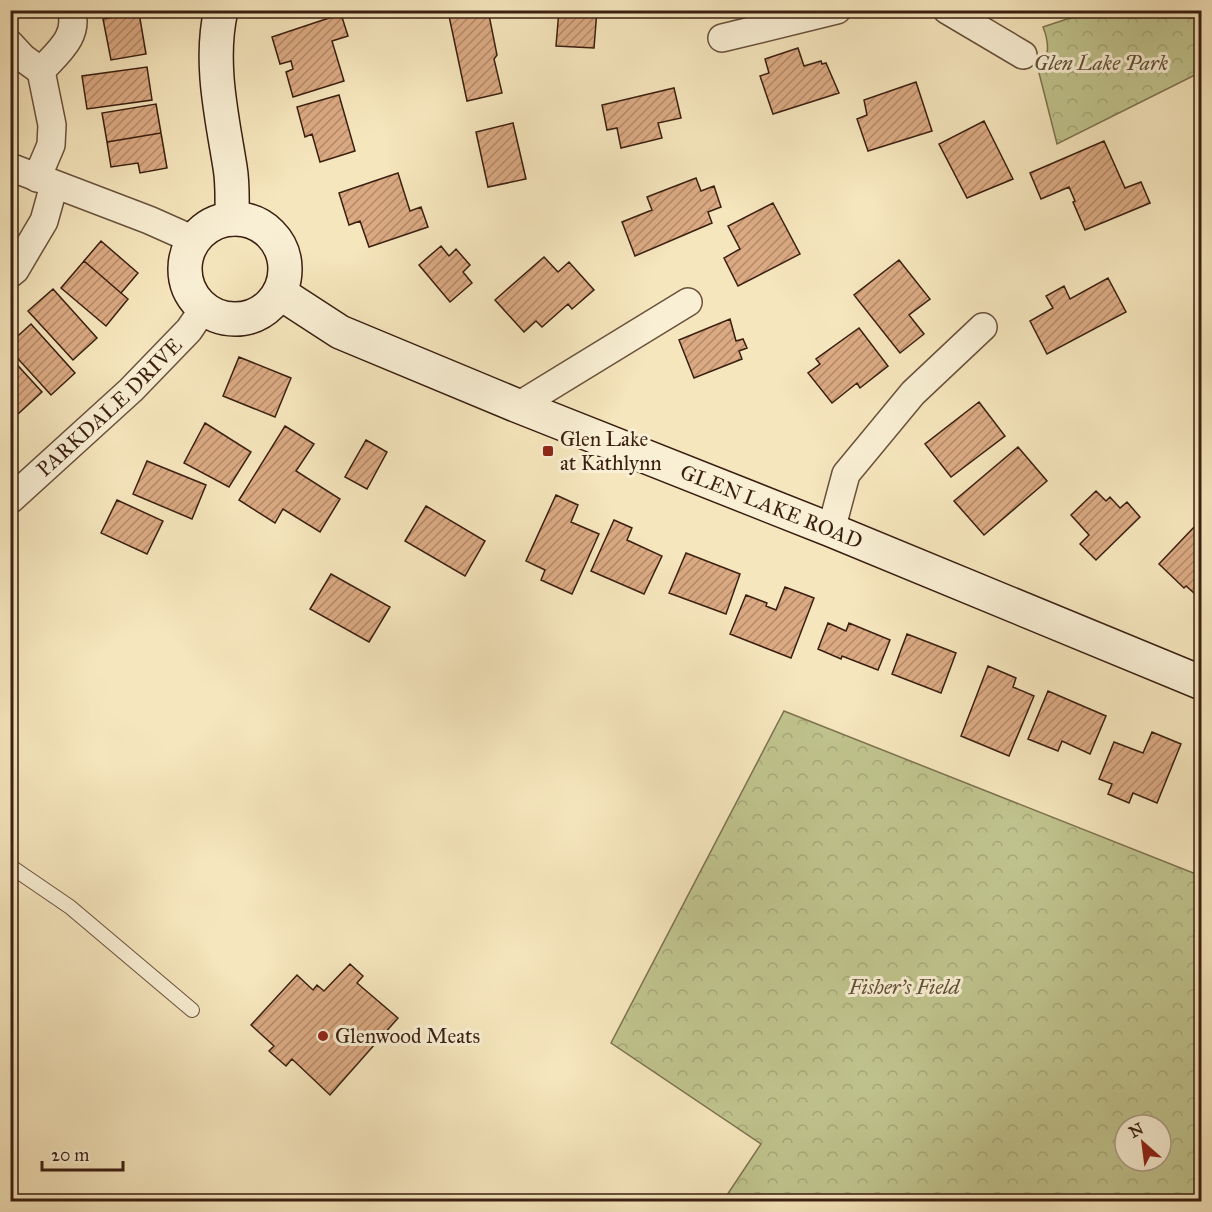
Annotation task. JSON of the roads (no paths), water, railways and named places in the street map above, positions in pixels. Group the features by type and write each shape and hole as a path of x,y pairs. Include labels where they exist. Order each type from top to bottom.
{"street":[{"path":"42,71 69,41 75,22 71,10"},
{"path":"221,10 216,31 220,108 231,170 232,219"},
{"path":"722,38 837,10"},
{"path":"947,10 1023,55"},
{"path":"10,44 23,58 42,71 52,125 45,182 44,221 10,274"},
{"path":"10,167 149,220 194,240"},
{"path":"232,219 258,224 280,245 286,275 280,293 273,303 251,317 228,319 210,313 204,308 194,297 185,274 187,254 194,240 209,226 232,219"},
{"name":"GLEN LAKE ROAD","path":"280,293 339,332 518,406 831,530 1202,683"},
{"path":"518,406 688,302"},
{"name":"PARKDALE DRIVE","path":"10,500 131,390 189,330 204,308"},
{"path":"831,530 846,474 913,393 983,327"}],"lane":[{"path":"10,866 70,907 192,1010"}],"place":[{"name":"Glen Lake at Kathlynn","path":"548,451"},
{"name":"Glenwood Meats","path":"323,1036"}],"park label":[{"name":"Glen Lake Park","path":"1101,63"},
{"name":"Fisher's Field","path":"904,987"}]}
